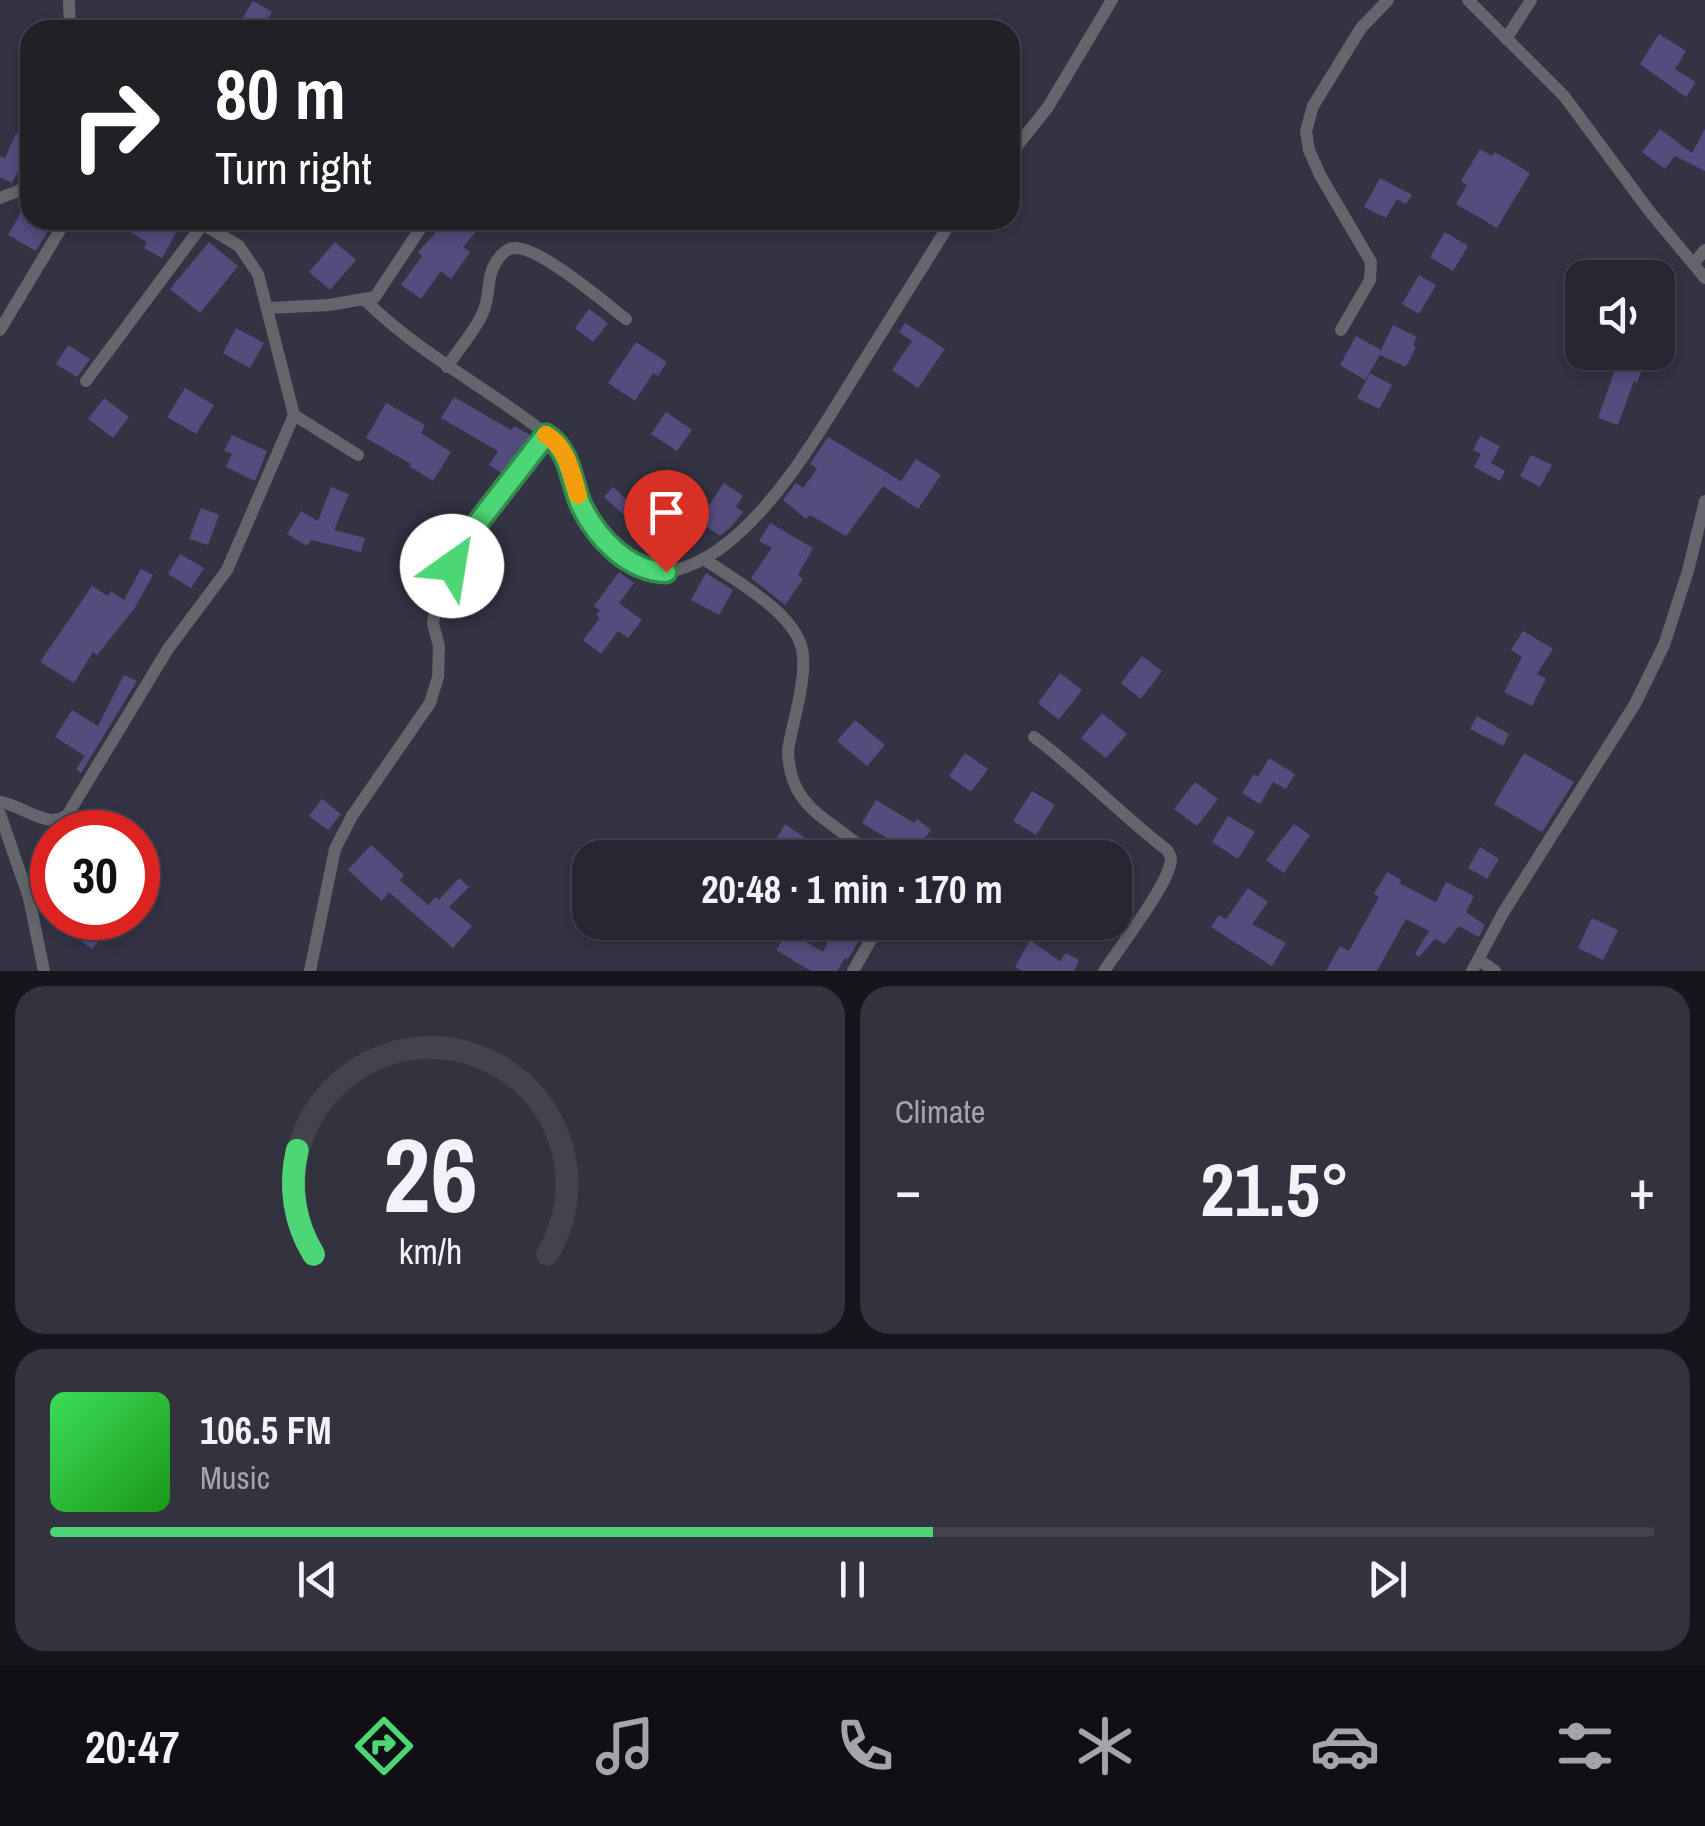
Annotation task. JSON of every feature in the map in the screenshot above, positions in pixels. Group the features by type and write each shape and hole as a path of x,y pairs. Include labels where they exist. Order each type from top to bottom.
{"street":[{"path":"1020,142 1048,107 1112,0"},
{"path":"1341,330 1370,280 1371,262 1320,175 1306,131 1312,106 1361,28 1388,0"},
{"path":"1468,0 1564,96 1650,212 1705,278"},
{"path":"1506,39 1530,0"},
{"path":"0,330 60,230"},
{"path":"86,381 194,230"},
{"path":"0,802 26,808 47,821 55,822 68,814 168,649 227,570 294,415 258,274 238,246 213,230"},
{"path":"268,308 366,300 382,289 418,230"},
{"path":"366,300 446,366 508,404 558,443 590,520 619,554 650,571 666,572 704,559 729,542 792,471 946,230"},
{"path":"446,366 484,311 489,276 496,261 503,252 514,248 532,252 563,271 626,320"},
{"path":"1694,263 1705,250"},
{"path":"294,415 358,454"},
{"path":"310,971 335,849 352,816 430,703 438,677 440,646 434,624 438,589 480,520 546,435"},
{"path":"1495,971 1476,966 1502,912 1635,704 1664,645 1705,501"},
{"path":"704,559 780,614 802,643 804,660 788,765 803,803 855,840"},
{"path":"1034,737 1086,778 1100,796 1171,858 1170,867 1147,906 1104,971"},
{"path":"0,814 29,898 44,971"},
{"path":"854,971 871,940"}],"building":[{"path":"253,1 272,12 267,20 241,20"},
{"path":"1659,34 1686,51 1675,69 1696,82 1686,97 1640,64"},
{"path":"1660,129 1692,153 1705,129 1705,171 1675,156 1665,169 1642,152"},
{"path":"16,133 20,135 20,167 12,183 0,177 0,156 5,158"},
{"path":"1480,149 1492,156 1495,152 1530,173 1497,228 1456,204 1467,185 1461,181"},
{"path":"1380,178 1412,195 1406,204 1397,199 1386,218 1364,207"},
{"path":"20,214 20,230 48,230 36,251 8,235"},
{"path":"177,230 162,258 144,248 147,242 128,231"},
{"path":"438,230 477,230 463,247 470,252 451,279 441,271 421,299 401,285 422,256 418,252"},
{"path":"1445,232 1468,246 1453,271 1430,257"},
{"path":"209,242 238,266 200,313 170,289"},
{"path":"335,242 356,260 330,290 309,272"},
{"path":"1419,275 1436,285 1419,314 1402,304"},
{"path":"589,309 608,323 593,342 575,328"},
{"path":"905,323 945,349 918,388 892,370 912,341 899,332"},
{"path":"1393,325 1417,337 1406,367 1380,355 1365,380 1340,365 1356,336 1381,350"},
{"path":"236,328 264,343 250,368 223,353"},
{"path":"636,342 667,362 658,376 653,373 635,401 608,383"},
{"path":"68,345 90,359 77,377 56,364"},
{"path":"1615,370 1641,372 1618,425 1598,418"},
{"path":"1370,373 1392,385 1379,409 1357,398"},
{"path":"185,388 214,405 196,434 167,417"},
{"path":"454,397 511,430 514,426 532,436 503,474 489,465 498,451 441,418"},
{"path":"104,398 129,417 113,438 88,419"},
{"path":"386,403 425,425 421,433 451,452 433,481 366,438"},
{"path":"666,412 692,430 677,451 651,434"},
{"path":"232,435 267,451 255,481 226,467 232,454 224,451"},
{"path":"1480,436 1500,446 1491,463 1505,471 1500,481 1474,467 1481,454 1473,450"},
{"path":"828,437 901,481 916,459 941,475 918,509 883,486 846,536 810,515 806,519 783,500 796,483 803,488 817,469 810,464"},
{"path":"1531,455 1552,465 1540,487 1520,476"},
{"path":"649,481 677,502 661,522 647,511 637,527 604,497 613,487 631,504"},
{"path":"724,483 743,496 736,507 743,512 731,527 720,536 706,526 702,531 685,520 700,499 709,505"},
{"path":"331,487 349,494 334,530 365,538 361,552 311,540 307,546 287,534 301,511 318,521"},
{"path":"201,508 219,515 208,545 189,539"},
{"path":"770,523 813,548 798,575 803,579 785,605 751,578 772,548 759,541"},
{"path":"180,554 204,568 191,588 168,574"},
{"path":"141,569 153,575 134,609 97,655 93,652 74,683 40,662 92,586 108,596 111,591 124,600"},
{"path":"619,572 634,583 619,603 642,620 628,638 618,631 601,654 583,640 600,618 596,615 600,610 594,606"},
{"path":"706,573 733,590 719,615 691,600"},
{"path":"1523,631 1553,649 1537,674 1546,679 1532,706 1504,692 1522,657 1511,650"},
{"path":"1142,656 1162,671 1141,699 1121,683"},
{"path":"1060,673 1082,690 1059,720 1038,703"},
{"path":"124,675 137,681 81,773 76,769 85,756 55,737 72,710 98,726"},
{"path":"1102,713 1127,734 1106,758 1081,738"},
{"path":"1477,716 1509,734 1503,746 1470,729"},
{"path":"855,720 885,745 867,766 837,741"},
{"path":"965,753 988,769 971,792 949,776"},
{"path":"1524,753 1574,782 1542,832 1494,804"},
{"path":"1269,758 1295,774 1286,789 1273,782 1260,804 1242,793"},
{"path":"1195,782 1218,799 1197,826 1174,809"},
{"path":"1032,791 1055,805 1036,835 1013,821"},
{"path":"322,799 341,814 328,830 309,816"},
{"path":"876,800 931,830 924,840 890,840 862,823"},
{"path":"1228,816 1255,832 1238,859 1212,842"},
{"path":"785,824 807,839 806,840 776,840"},
{"path":"1294,824 1310,835 1284,873 1266,860"},
{"path":"371,845 404,875 400,880 428,905 435,897 439,900 459,878 469,887 449,907 472,926 453,948 389,892 382,901 348,870"},
{"path":"1480,847 1499,859 1487,879 1468,868"},
{"path":"1387,872 1401,880 1399,883 1436,902 1446,882 1474,896 1466,912 1485,925 1479,937 1459,926 1445,944 1435,939 1419,957 1415,954 1429,931 1406,919 1377,971 1326,971 1340,946 1349,951 1379,897 1374,894"},
{"path":"1248,888 1268,902 1252,924 1286,943 1272,966 1211,927 1219,915 1226,919"},
{"path":"1592,918 1618,930 1603,960 1578,948"},
{"path":"80,940 99,940 92,949"},
{"path":"782,940 803,940 823,952 829,940 859,940 837,971 811,971 776,950"},
{"path":"1030,940 1060,961 1066,953 1079,960 1074,971 1022,971 1015,967"}],"slow traffic":[{"path":"546,435 565,454 578,495"}],"route":[{"path":"452,566 480,520 546,435 565,454 590,520 619,554 640,568 666,572"}]}
